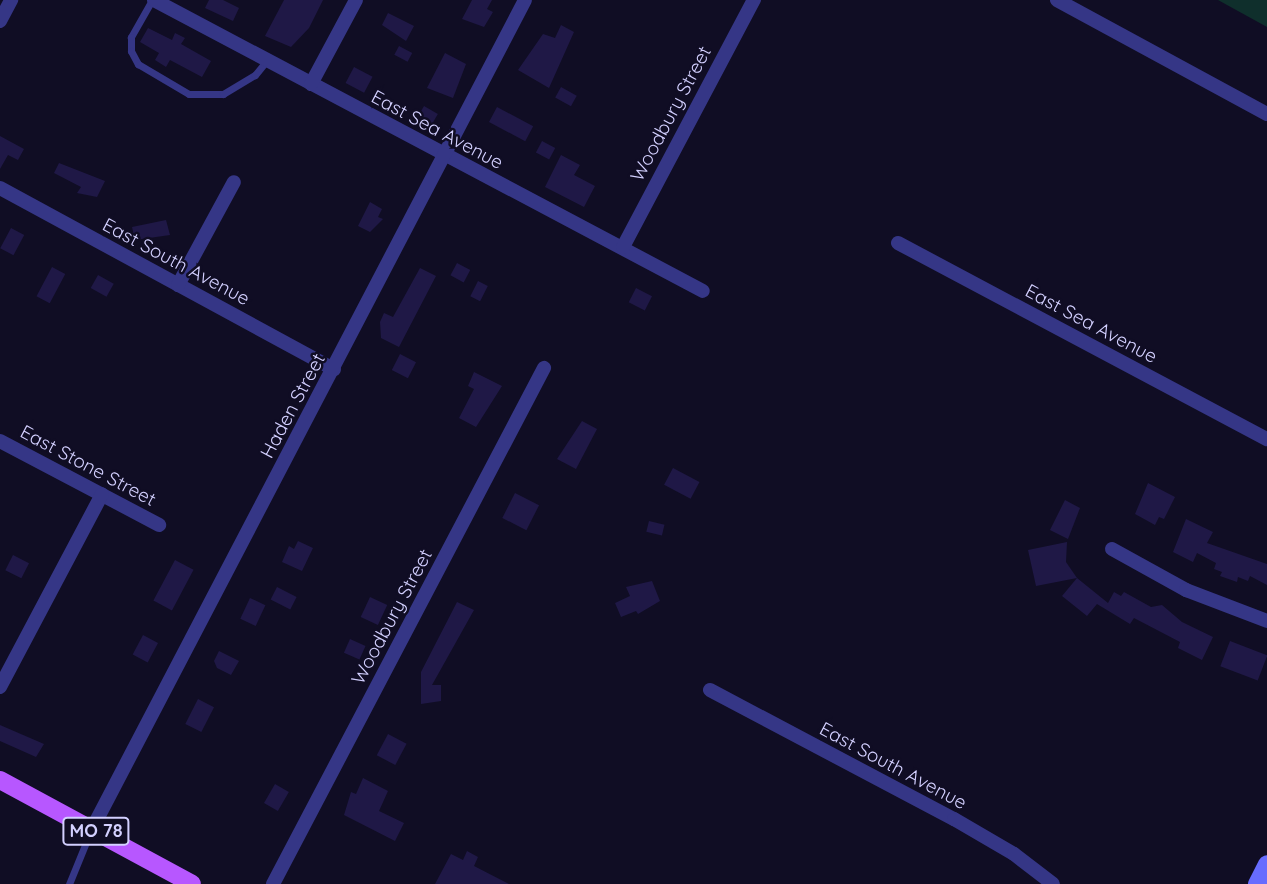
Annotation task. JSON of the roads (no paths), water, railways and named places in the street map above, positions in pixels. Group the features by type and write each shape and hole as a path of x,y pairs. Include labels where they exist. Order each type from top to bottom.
{"main road":[{"name":"MO 78","path":"0,780 192,884"},
{"path":"1257,884 1267,864"}],"street":[{"path":"0,21 11,0"},
{"name":"East Sea Avenue","path":"153,0 181,6 267,60 444,157 703,291"},
{"path":"311,84 356,0"},
{"name":"Haden Street","path":"92,829 525,0"},
{"name":"Woodbury Street","path":"622,247 754,0"},
{"path":"1058,0 1267,114"},
{"path":"178,285 234,182"},
{"name":"East South Avenue","path":"0,188 334,369"},
{"name":"East Sea Avenue","path":"898,243 1267,439"},
{"name":"Woodbury Street","path":"274,884 544,368"},
{"name":"East Stone Street","path":"0,441 159,525"},
{"path":"0,687 102,494"},
{"path":"1112,549 1186,590 1267,621"},
{"name":"East South Avenue","path":"710,690 954,819 1014,854 1053,884"}],"lane":[{"path":"153,0 131,37 131,51 138,64 189,94 223,94 255,75 267,60"},
{"path":"69,884 92,829"}]}
